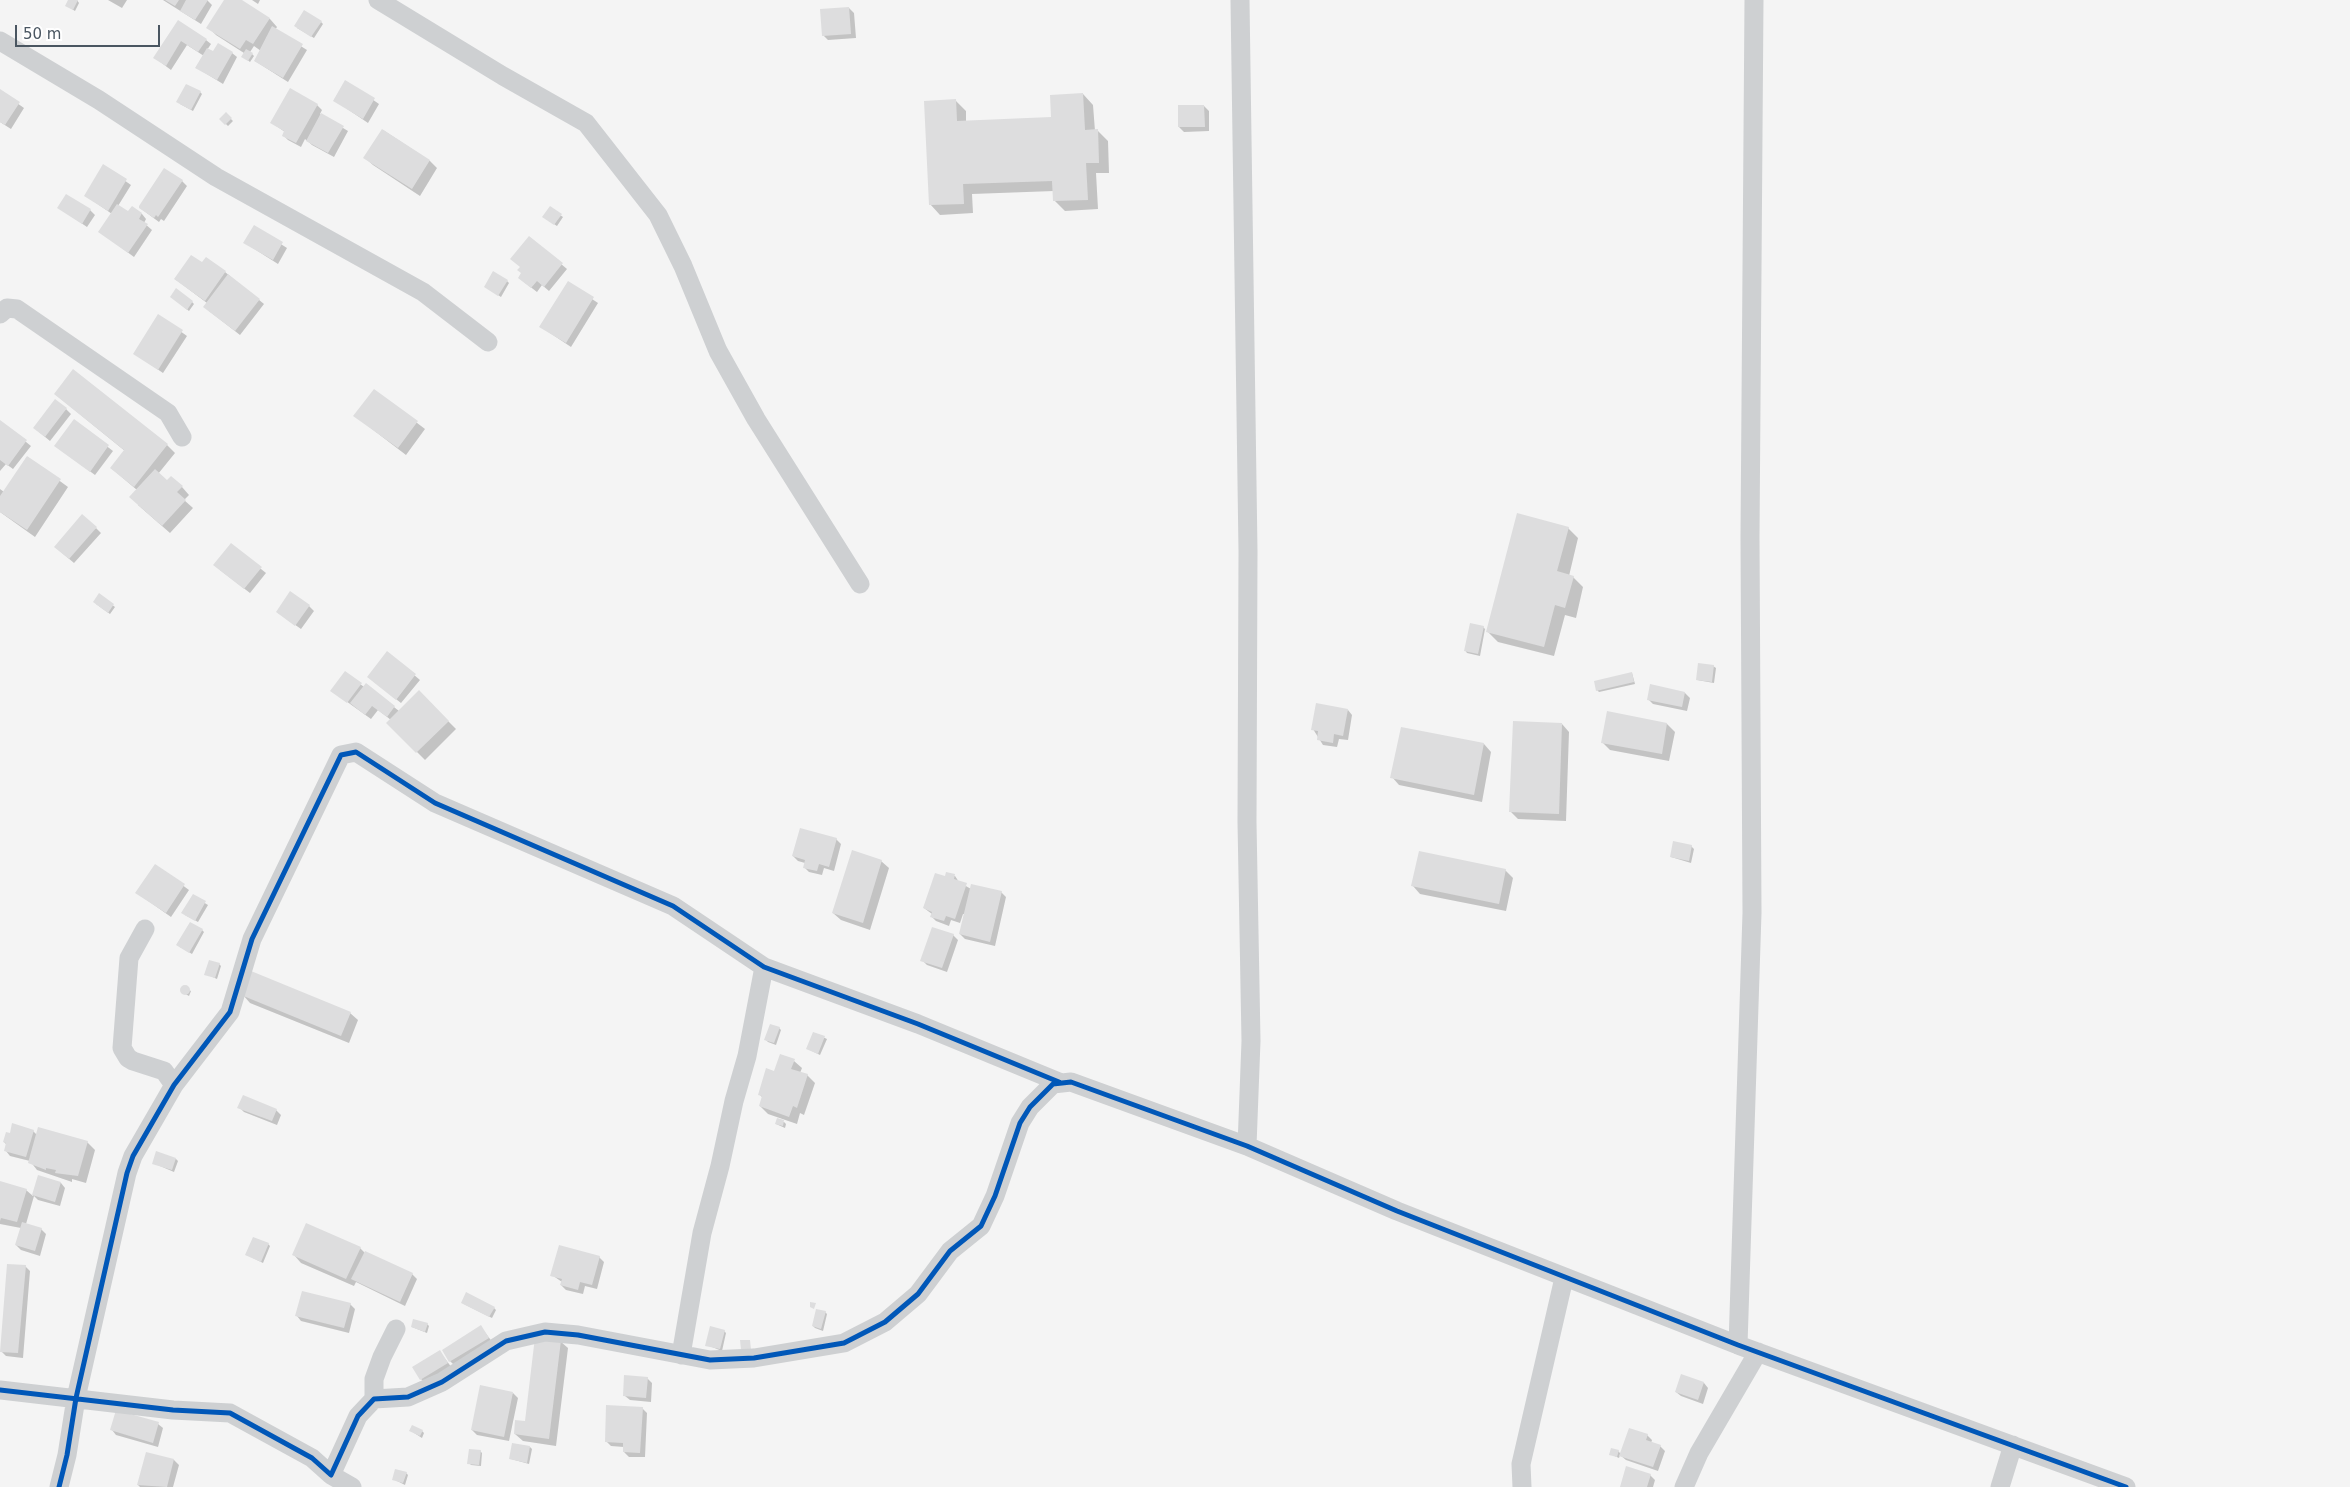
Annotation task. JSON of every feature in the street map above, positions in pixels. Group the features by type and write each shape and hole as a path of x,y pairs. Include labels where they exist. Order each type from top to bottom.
{"street":[{"path":"378,0 502,76 586,123 658,215 683,266 718,351 756,419 860,584"},
{"path":"1240,0 1248,551 1246,822 1251,1040 1247,1146"},
{"path":"1738,1345 1752,913 1750,538 1754,0"},
{"path":"0,41 99,100 216,177 423,292 488,342"},
{"path":"0,314 7,308 17,309 168,412 182,436"},
{"path":"59,1487 76,1398 127,1173 133,1156 174,1085 230,1012 252,939 341,755 356,752 435,803 673,906 764,967 918,1024 1059,1082"},
{"path":"145,929 129,958 122,1048 125,1054 133,1061 164,1071 174,1085"},
{"path":"681,1355 702,1233 720,1166 734,1101 747,1056 764,967"},
{"path":"374,1399 408,1397 442,1382 506,1341 545,1332 578,1335 710,1360 754,1358 844,1343 884,1322 918,1294 950,1251 981,1226 995,1196 1020,1123 1030,1106 1053,1084 1071,1082 1247,1146 1397,1211 1738,1345 2126,1487"},
{"path":"1522,1487 1521,1464 1564,1278"},
{"path":"331,1475 358,1416 374,1399 374,1379 382,1357 396,1329"},
{"path":"1684,1487 1699,1453 1758,1352"},
{"path":"0,1390 174,1410 230,1413 312,1458 331,1475 352,1487"},
{"path":"2000,1487 2013,1445"}],"building":[{"path":"68,0 78,0 73,10 65,6"},
{"path":"165,0 179,0 175,6"},
{"path":"186,0 208,0 195,20 180,11"},
{"path":"224,0 242,0 270,18 253,44 246,40 240,49 206,28"},
{"path":"849,7 851,34 822,36 820,9"},
{"path":"304,10 322,21 311,37 294,26"},
{"path":"178,20 207,39 198,52 181,41 166,66 153,58"},
{"path":"272,26 303,44 283,78 254,61"},
{"path":"218,43 233,52 217,80 195,68 207,48 213,51"},
{"path":"246,49 253,53 248,61 241,57"},
{"path":"345,80 375,98 363,119 333,101"},
{"path":"186,84 201,91 191,110 176,102"},
{"path":"290,88 318,104 296,143 282,136 284,131 270,123"},
{"path":"0,89 20,102 5,125 0,122"},
{"path":"1083,93 1085,130 1098,129 1099,163 1086,163 1088,200 1053,201 1052,181 963,184 964,204 929,205 924,101 956,99 957,121 1051,117 1050,95"},
{"path":"1178,105 1204,105 1205,127 1178,127"},
{"path":"226,112 232,118 225,125 219,119"},
{"path":"321,113 344,126 328,153 306,141"},
{"path":"382,129 430,160 412,189 363,158"},
{"path":"103,164 127,179 108,211 84,196"},
{"path":"164,168 183,180 158,217 156,215 154,218 139,208 139,206"},
{"path":"66,194 91,209 82,224 57,208"},
{"path":"117,204 128,211 132,206 142,213 139,219 148,224 128,253 98,232"},
{"path":"550,206 562,214 554,225 542,217"},
{"path":"254,225 283,242 273,260 243,243"},
{"path":"529,236 563,263 544,287 537,281 531,288 518,278 521,273 517,270 520,267 510,259"},
{"path":"191,255 202,262 206,257 226,271 205,301 174,279"},
{"path":"493,271 508,280 498,296 484,287"},
{"path":"228,274 260,299 235,331 203,307"},
{"path":"568,281 594,297 566,343 539,327"},
{"path":"176,288 193,301 187,310 170,297"},
{"path":"158,314 183,330 158,370 133,354"},
{"path":"73,369 168,444 134,487 110,468 124,450 54,394"},
{"path":"374,389 418,421 398,448 353,416"},
{"path":"55,399 67,408 45,437 33,428"},
{"path":"74,419 109,445 90,472 54,446"},
{"path":"0,420 27,440 8,466 0,460"},
{"path":"27,456 61,479 27,530 0,512 0,496"},
{"path":"155,469 167,480 171,476 183,486 177,492 186,500 162,526 129,497"},
{"path":"1517,513 1569,527 1557,571 1574,576 1565,608 1555,605 1544,647 1486,632"},
{"path":"82,514 97,527 69,559 54,547"},
{"path":"231,543 262,567 244,589 213,565"},
{"path":"290,591 310,605 295,626 276,612"},
{"path":"99,593 114,604 108,613 93,602"},
{"path":"1470,623 1484,626 1478,654 1464,651"},
{"path":"387,651 416,674 396,700 367,677"},
{"path":"1698,663 1714,665 1712,682 1696,680"},
{"path":"345,671 362,683 347,703 330,691"},
{"path":"1632,672 1634,682 1596,691 1594,681"},
{"path":"366,683 395,706 387,717 372,706 365,715 350,703"},
{"path":"1650,684 1685,692 1682,707 1647,700"},
{"path":"419,690 449,721 416,753 386,723"},
{"path":"1316,703 1348,709 1343,736 1334,734 1333,743 1317,740 1318,731 1311,730"},
{"path":"1607,711 1667,723 1662,754 1601,743"},
{"path":"1513,721 1562,723 1559,814 1509,812"},
{"path":"1401,727 1484,743 1474,795 1390,778"},
{"path":"800,828 837,838 829,867 819,864 817,871 803,868 805,860 792,856"},
{"path":"1673,841 1692,845 1689,861 1670,857"},
{"path":"852,850 882,860 863,923 832,913"},
{"path":"1419,851 1506,869 1499,904 1411,886"},
{"path":"155,864 185,884 166,913 135,893"},
{"path":"946,872 955,874 954,879 967,883 955,919 946,916 944,921 930,917 932,912 923,908 935,873 945,876"},
{"path":"971,884 1002,891 990,942 959,934"},
{"path":"193,894 206,901 195,921 181,913"},
{"path":"190,922 203,929 189,953 176,945"},
{"path":"932,927 954,934 942,968 920,961"},
{"path":"209,960 220,963 215,978 204,975"},
{"path":"251,971 351,1012 341,1036 241,995"},
{"path":"185,985 190,990 185,995 180,990"},
{"path":"770,1024 780,1027 774,1043 764,1040"},
{"path":"813,1032 825,1036 818,1054 806,1049"},
{"path":"780,1054 795,1059 791,1069 808,1074 797,1108 793,1106 789,1117 759,1106 762,1096 758,1095 766,1068 774,1071"},
{"path":"243,1095 277,1109 272,1121 237,1108"},
{"path":"777,1118 784,1120 783,1126 775,1124"},
{"path":"12,1123 34,1130 26,1157 4,1151 6,1143 3,1142 6,1132 10,1133"},
{"path":"38,1127 88,1141 78,1176 55,1173 56,1170 46,1168 46,1170 28,1163"},
{"path":"156,1151 176,1158 172,1170 152,1164"},
{"path":"38,1175 61,1182 55,1202 32,1195"},
{"path":"0,1181 27,1189 17,1222 1,1218 0,1221"},
{"path":"22,1222 42,1228 35,1251 15,1245"},
{"path":"306,1223 361,1247 346,1279 292,1255"},
{"path":"253,1237 269,1243 261,1262 245,1255"},
{"path":"559,1245 600,1256 592,1285 580,1282 578,1290 560,1285 562,1279 550,1276"},
{"path":"365,1251 413,1273 400,1302 351,1279"},
{"path":"7,1264 26,1265 18,1353 0,1352"},
{"path":"302,1291 351,1303 344,1328 295,1316"},
{"path":"466,1292 495,1307 489,1317 461,1303"},
{"path":"810,1302 816,1303 814,1309 810,1307"},
{"path":"816,1309 826,1311 821,1329 812,1326"},
{"path":"413,1319 428,1323 425,1332 411,1327"},
{"path":"481,1325 489,1338 449,1362 442,1350"},
{"path":"710,1326 725,1330 720,1349 705,1346"},
{"path":"535,1337 561,1340 549,1439 514,1434 515,1420 525,1421"},
{"path":"740,1340 750,1340 751,1350 741,1350"},
{"path":"440,1350 448,1363 420,1380 412,1367"},
{"path":"1681,1374 1704,1382 1698,1400 1675,1392"},
{"path":"624,1375 648,1377 646,1398 623,1396"},
{"path":"480,1385 513,1392 504,1437 471,1430"},
{"path":"606,1405 643,1407 640,1453 623,1452 623,1443 605,1442"},
{"path":"116,1410 159,1422 153,1443 110,1430"},
{"path":"412,1425 423,1430 420,1436 409,1431"},
{"path":"1629,1428 1648,1434 1646,1440 1661,1445 1653,1467 1619,1456"},
{"path":"512,1443 530,1446 527,1463 509,1459"},
{"path":"1611,1448 1619,1450 1617,1457 1609,1455"},
{"path":"469,1449 481,1450 479,1465 467,1464"},
{"path":"146,1452 174,1459 167,1487 137,1485"},
{"path":"1626,1466 1651,1474 1647,1487 1620,1487"},
{"path":"395,1469 407,1472 403,1483 392,1480"}],"cycle path":[{"path":"59,1487 67,1455 76,1398 127,1173 133,1156 174,1085 230,1012 252,939 341,755 356,752 435,803 673,906 764,967 918,1024 1059,1082"},
{"path":"0,1390 173,1410 230,1413 312,1458 331,1475 358,1416 374,1399 408,1397 442,1382 506,1341 545,1332 578,1335 710,1360 754,1358 844,1343 885,1322 918,1294 950,1251 981,1226 995,1196 1020,1123 1030,1107 1053,1084 1071,1082 1247,1146 1397,1211 1738,1345 2126,1487"}]}
